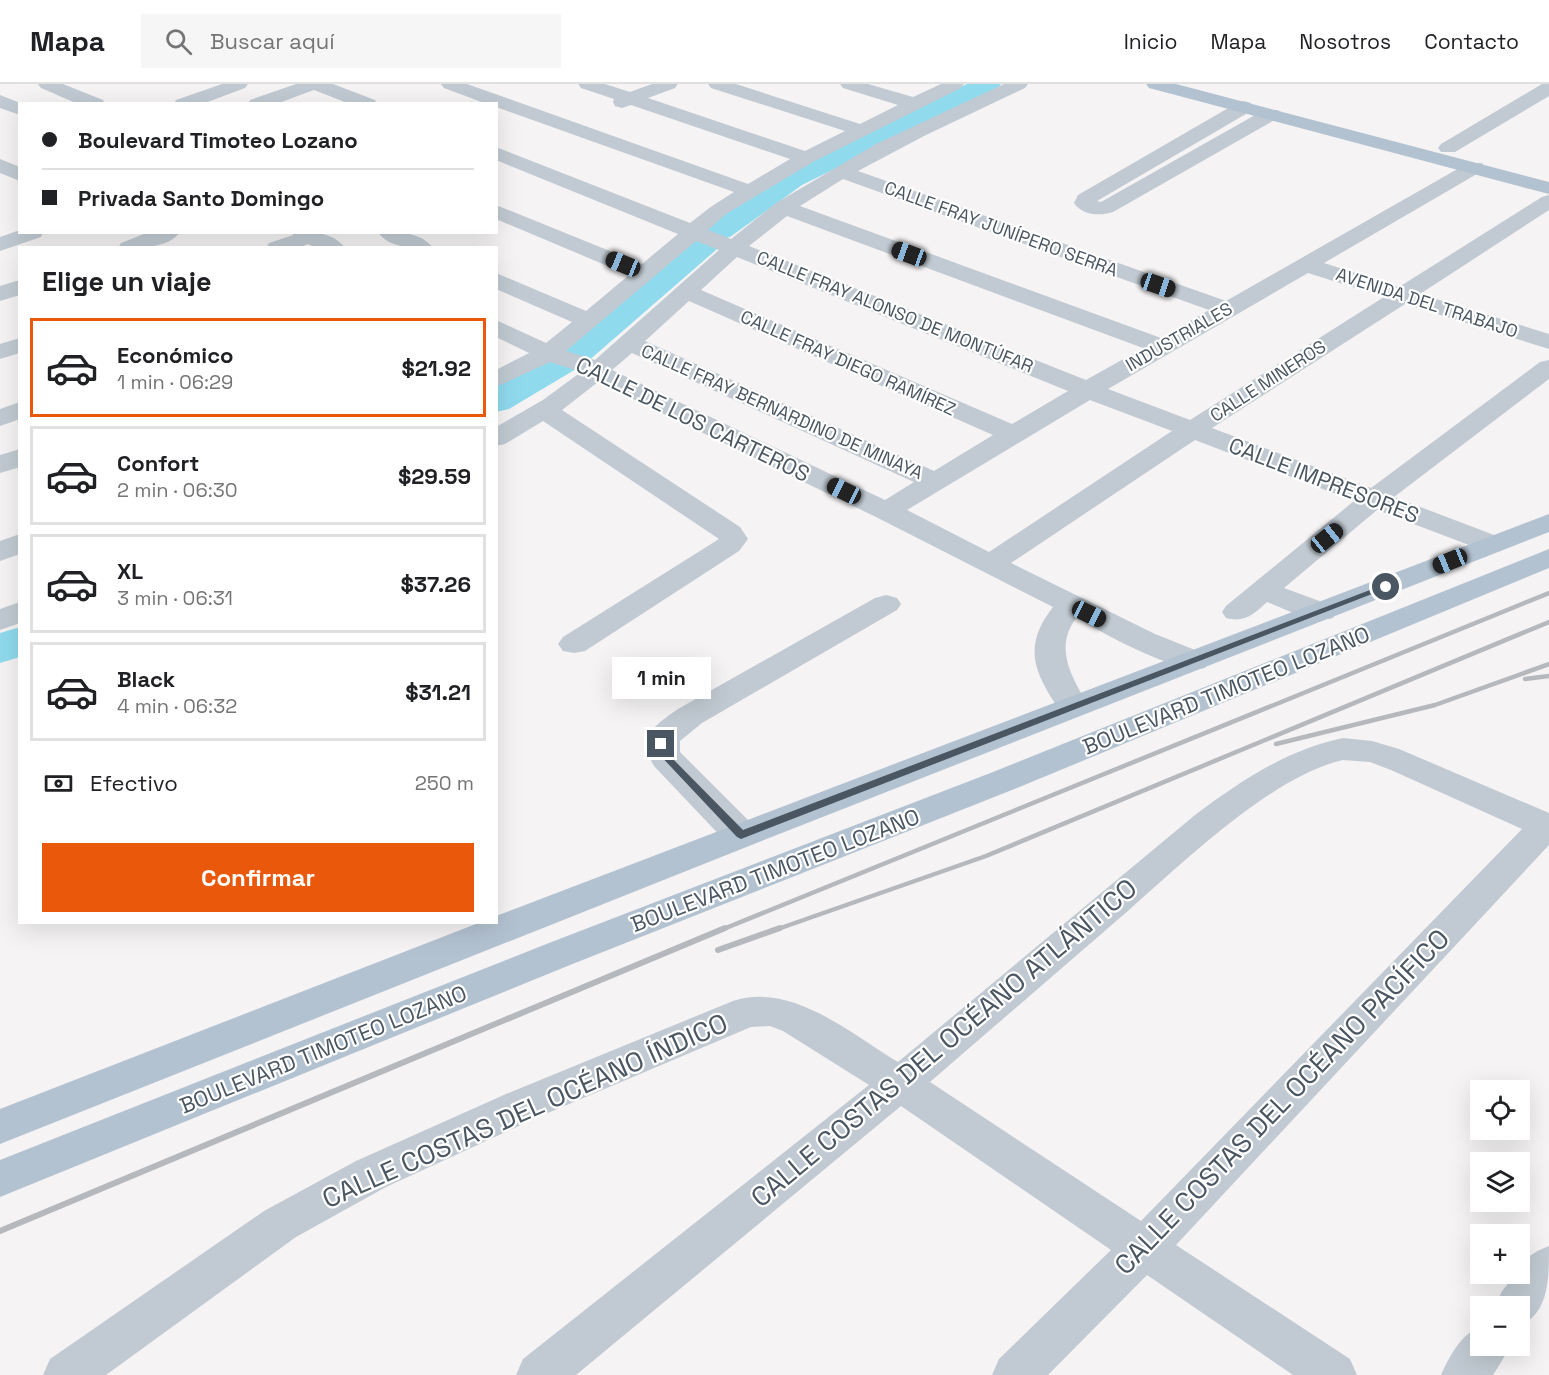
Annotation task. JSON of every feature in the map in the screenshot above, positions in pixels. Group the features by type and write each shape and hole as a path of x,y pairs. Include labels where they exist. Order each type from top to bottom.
{"main road":[{"path":"1155,84 1549,188"},
{"path":"1201,84 1549,175"},
{"name":"BOULEVARD TIMOTEO LOZANO","path":"0,1127 741,835 1322,612 1549,522"},
{"name":"BOULEVARD TIMOTEO LOZANO","path":"0,1179 562,952 1005,780 1549,558"}],"street":[{"path":"47,84 91,102"},
{"path":"193,84 215,92"},
{"path":"188,102 239,84"},
{"path":"262,102 315,84 363,102"},
{"path":"450,84 749,191"},
{"path":"587,84 806,158"},
{"path":"498,147 669,84"},
{"path":"717,84 861,130"},
{"path":"849,84 912,103"},
{"path":"498,379 553,355 587,320 644,273 697,234 719,210 806,158 912,103 955,84"},
{"path":"498,437 544,410 593,369 630,343 731,247 783,207 911,135 1020,84"},
{"path":"1448,148 1549,88"},
{"path":"0,101 18,108"},
{"path":"1244,107 1085,199 1084,203 1098,208 1107,208 1271,114"},
{"name":"CALLE FRAY ALONSO DE MONTÚFAR","path":"498,154 1088,390"},
{"path":"0,165 18,173"},
{"name":"INDUSTRIALES","path":"886,511 1012,434 1475,167"},
{"name":"CALLE FRAY JUNÍPERO SERRA","path":"842,172 1227,309"},
{"path":"0,190 18,184"},
{"name":"CALLE MINEROS","path":"990,564 1192,430 1549,201"},
{"path":"783,207 1162,347"},
{"path":"498,212 644,273"},
{"path":"0,244 28,234"},
{"path":"134,246 165,234"},
{"path":"281,246 305,234 330,246"},
{"path":"392,234 418,246"},
{"name":"AVENIDA DEL TRABAJO","path":"1304,264 1549,342"},
{"path":"498,281 587,320"},
{"path":"0,294 18,288"},
{"name":"CALLE FRAY DIEGO RAMÍREZ","path":"685,291 1012,434"},
{"path":"502,334 553,355"},
{"name":"CALLE FRAY BERNARDINO DE MINAYA","path":"630,343 934,481"},
{"path":"0,352 18,346"},
{"path":"498,356 553,355"},
{"name":"CALLE DE LOS CARTEROS","path":"553,355 593,369 886,511 1144,641 1194,661"},
{"path":"1237,612 1376,498 1549,367"},
{"name":"CALLE IMPRESORES","path":"1088,390 1492,544"},
{"path":"544,410 730,533 734,539 729,545 574,644"},
{"path":"0,465 18,458"},
{"path":"0,552 18,544"},
{"path":"1263,590 1322,612"},
{"path":"741,835 666,758 661,751 661,744 666,734 690,716 886,604"},
{"path":"1071,604 1055,623 1048,643 1050,663 1073,707"},
{"path":"0,621 18,612"},
{"name":"CALLE COSTAS DEL OCÉANO ATLÁNTICO","path":"540,1375 900,1084 1207,823 1257,786 1324,754 1345,749 1366,752 1409,766 1547,826"},
{"name":"CALLE COSTAS DEL OCÉANO PACÍFICO","path":"1016,1375 1144,1248 1547,826"},
{"name":"CALLE COSTAS DEL OCÉANO ÍNDICO","path":"67,1375 280,1224 370,1174 521,1106 747,1012 772,1011 797,1020 900,1084"},
{"path":"900,1084 1334,1375"},
{"path":"1526,1296 1549,1266"},
{"path":"1465,1375 1479,1356"}],"waterway":[{"path":"719,231 792,179 988,84"},
{"path":"574,356 705,243"},
{"path":"498,400 564,363"},
{"path":"0,650 18,641"}],"railway":[{"path":"721,930 1549,593"},
{"path":"775,930 986,856 1549,622"},
{"path":"1276,744 1435,705 1549,664"},
{"path":"1525,679 1549,676"},
{"path":"0,1231 725,928"},
{"path":"718,950 780,928"}],"route":[{"path":"661,744 661,751 666,758 741,835 1386,587"}]}
